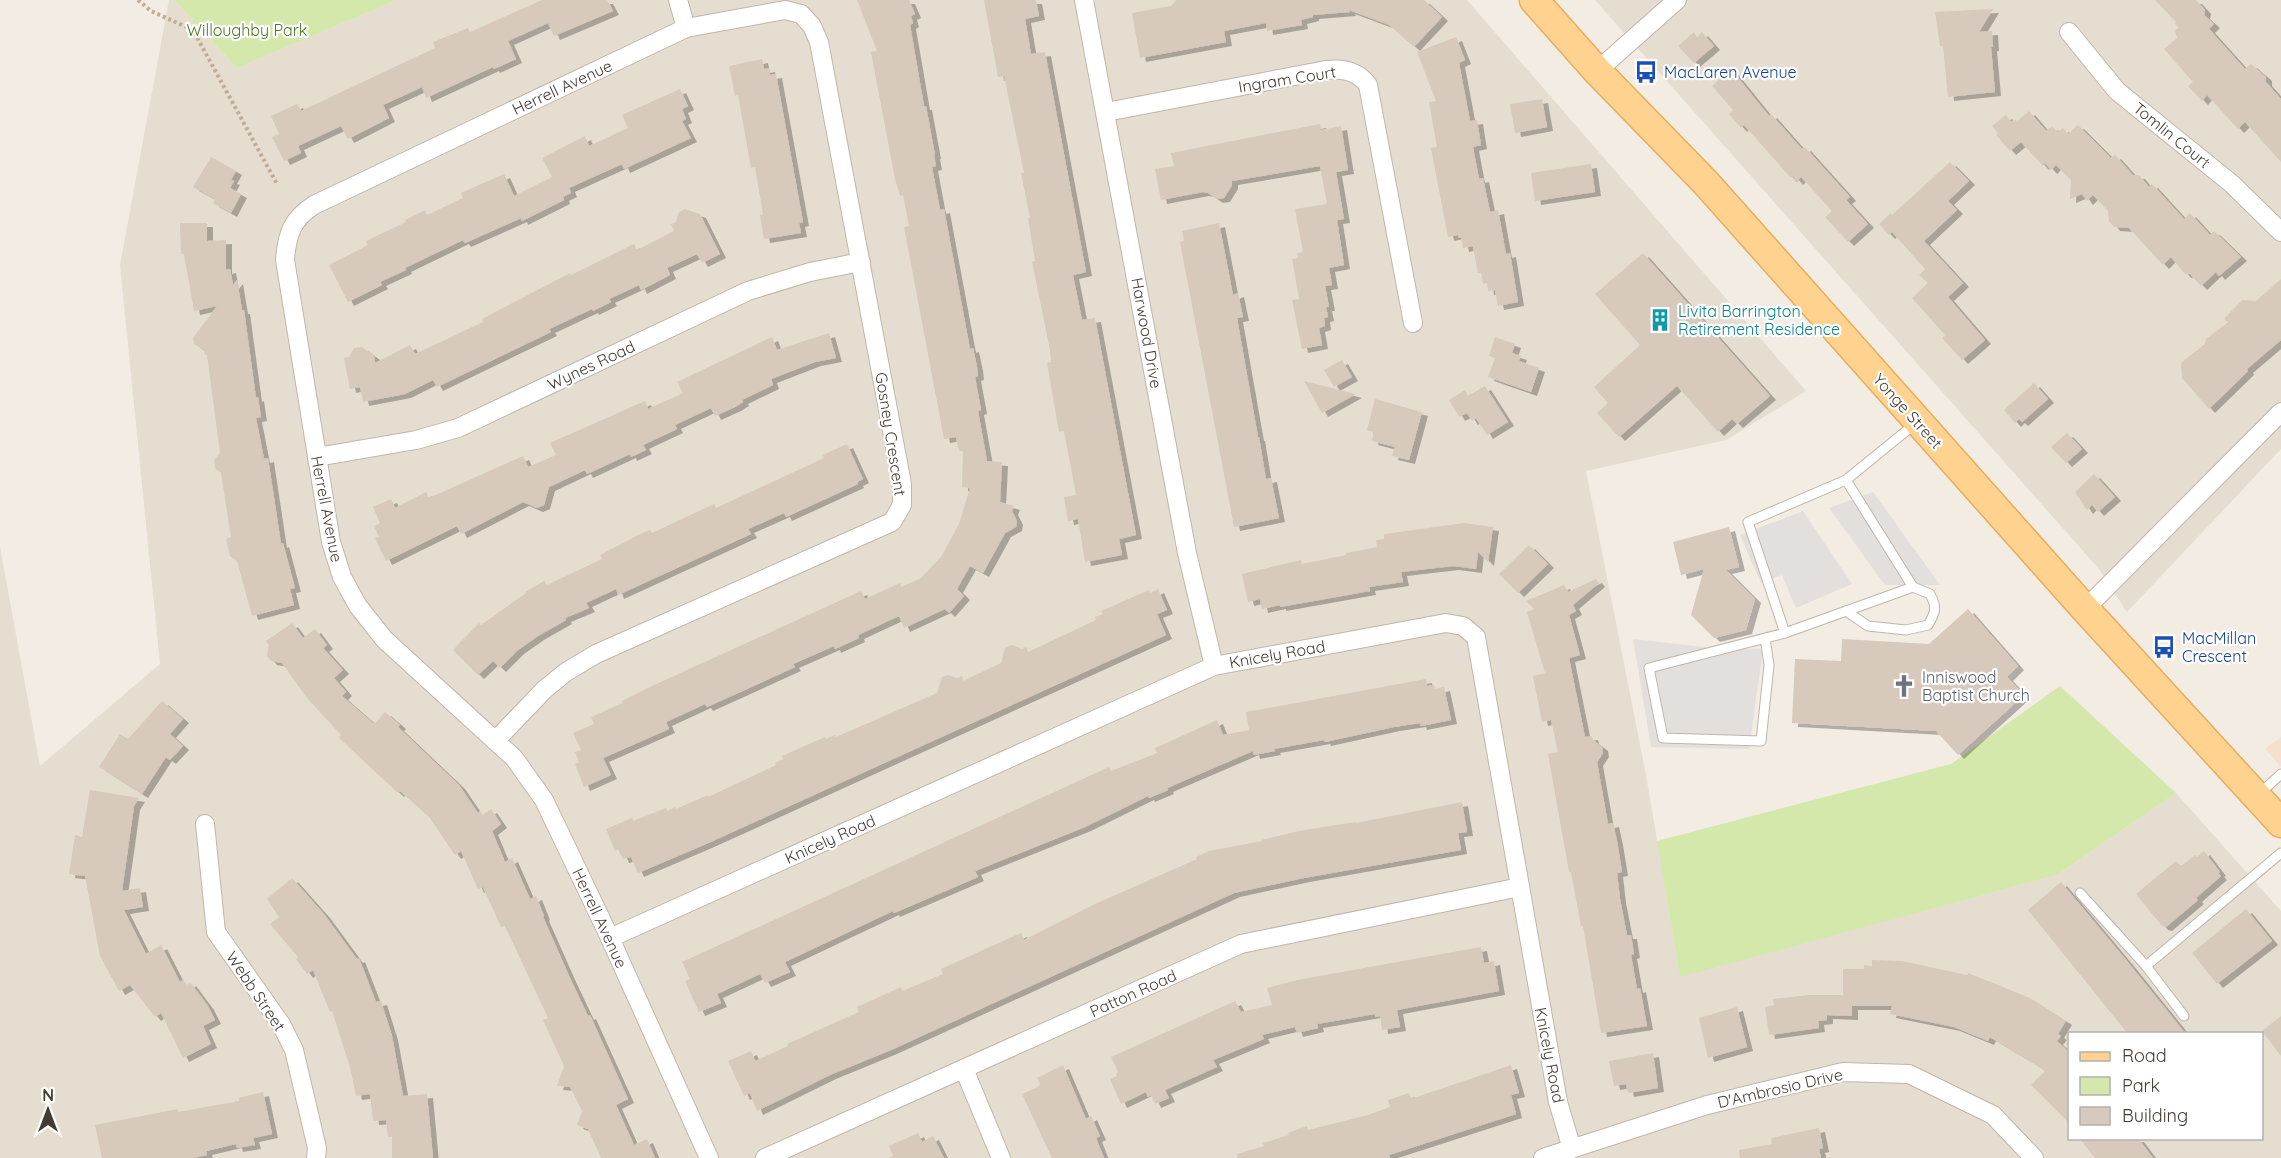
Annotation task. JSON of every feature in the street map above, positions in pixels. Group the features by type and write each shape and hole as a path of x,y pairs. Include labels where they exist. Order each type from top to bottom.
{"main road":[{"name":"Yonge Street","path":"1534,0 1597,71 1706,183 2085,609 2281,823"}],"street":[{"path":"678,0 686,28"},
{"name":"Harwood Drive","path":"1084,0 1187,553 1214,666"},
{"path":"1597,71 1677,0"},
{"name":"Gosney Crescent","path":"495,741 545,688 596,654 892,522 902,505 902,484 861,262 819,42 812,26 801,15 785,10 686,28"},
{"name":"Herrell Avenue","path":"686,28 300,213 286,238 285,260 331,542 342,577 358,606 384,639 514,758 544,800 610,938 709,1158"},
{"name":"Tomlin Court","path":"2069,32 2116,91 2232,184 2281,232"},
{"name":"Ingram Court","path":"1106,112 1326,70 1342,70 1358,75 1368,85 1413,323"},
{"name":"Wynes Road","path":"317,456 416,440 459,428 748,291 810,272 861,262"},
{"path":"2085,609 2281,412"},
{"name":"Knicely Road","path":"610,938 1214,666 1446,623 1463,626 1476,637 1558,1102 1572,1149"},
{"name":"Webb Street","path":"205,824 216,932 281,1024 294,1050 317,1148 316,1158"},
{"name":"Patton Road","path":"765,1158 1241,944 1520,887"},
{"path":"964,1069 1001,1158"},
{"name":"D'Ambrosio Drive","path":"1543,1158 1707,1105 1843,1072 1908,1074 1993,1115 2034,1158"}],"lane":[{"path":"1785,633 1748,522 1846,480 1918,422"},
{"path":"1846,480 1913,587 1930,594 1936,604 1936,613 1928,625 1906,630 1868,626 1846,611"},
{"path":"1765,638 1769,665 1761,741 1663,738 1649,668 1765,638 1785,633 1913,587"},
{"path":"2257,797 2281,774"},
{"path":"2146,966 2281,853"},
{"path":"2080,893 2146,966 2184,1016"}],"path":[{"path":"138,0 151,11 194,30 277,184"}],"shaded area":[{"path":"169,0 174,0 237,68 397,0 1467,0 1806,391 1726,440 1586,471 1646,775 1680,976 2057,875 2176,793 2281,911 2281,1158 0,1158 0,547 40,766 160,664 120,265"},
{"path":"1595,0 2281,0 2281,449 2127,612 2099,569"},
{"path":"1873,492 1940,585 1885,585 1829,508"},
{"path":"1803,511 1852,584 1796,608 1782,575 1761,583 1740,535"},
{"path":"1633,639 1704,647 1763,649 1749,749 1651,747"},
{"path":"2281,737 2281,767 2265,749"}],"green space":[{"name":"Willoughby Park","path":"174,0 397,0 237,68"},
{"path":"2060,686 2176,793 2057,875 1680,977 1657,841 1951,764"}],"building":[{"path":"542,0 607,0 613,11 554,36 548,23 508,41 516,59 494,69 493,67 426,98 422,87 383,105 389,118 348,139 341,126 298,146 301,153 284,161 272,137 279,134 271,116 297,104 301,111 435,48 433,42 468,28 470,32"},
{"path":"857,0 909,0 915,14 911,16 913,23 910,25 935,155 936,166 932,167 940,210 944,209 970,349 973,348 977,367 978,376 975,377 981,410 978,411 987,461 1002,462 1000,502 1014,506 1012,511 1017,521 1016,527 1005,533 983,573 970,566 957,589 964,596 949,613 945,609 904,628 899,616 858,635 859,638 835,649 834,646 793,664 795,667 738,693 707,707 705,704 666,722 669,729 603,758 611,775 584,787 575,764 579,762 575,752 581,750 573,733 594,724 591,717 623,703 622,701 652,686 861,591 865,599 900,583 901,587 921,578 941,557 959,524 970,488 962,487 963,451 959,451 956,437 944,439 904,227 909,226 903,195 900,196 895,179 871,52 877,51"},
{"path":"984,0 1036,0 1039,16 1025,19 1031,54 1045,52 1086,272 1073,275 1082,320 1095,318 1136,535 1119,539 1122,555 1085,562 1078,519 1068,521 1064,497 1076,495 1064,431 1059,432 1047,363 1051,362 1050,350 1032,262 1035,261 1028,218 1030,218 1021,173 1024,173 1004,76 998,77"},
{"path":"1176,0 1424,0 1442,17 1414,47 1389,25 1349,10 1350,12 1313,15 1313,17 1301,20 1302,25 1267,31 1266,23 1224,31 1226,42 1140,58 1132,13 1171,6"},
{"path":"2155,0 2196,0 2205,10 2204,15 2214,24 2209,29 2245,69 2251,64 2266,77 2266,82 2281,99 2281,162 2245,122 2238,129 2207,95 2202,101 2188,86 2193,82 2164,49 2177,38 2175,31 2179,28"},
{"path":"1993,9 1979,32 1992,31 1995,92 1948,97 1943,46 1940,46 1935,12"},
{"path":"1694,32 1697,37 1702,32 1714,46 1694,63 1678,46"},
{"path":"1456,37 1465,60 1459,63 1470,121 1477,120 1481,145 1473,147 1479,179 1483,178 1490,212 1498,210 1506,254 1510,253 1518,302 1498,306 1495,290 1488,291 1487,283 1483,284 1481,273 1478,273 1473,246 1463,248 1458,235 1448,237 1431,148 1437,147 1429,102 1436,101 1417,52"},
{"path":"762,59 764,69 769,68 770,75 776,74 803,222 799,223 801,233 764,239 760,215 763,214 755,167 751,168 738,95 735,96 729,66"},
{"path":"1731,69 1769,116 1771,114 1802,149 1805,147 1850,197 1846,200 1868,224 1848,242 1825,217 1832,211 1801,177 1797,181 1793,176 1791,178 1744,125 1741,128 1729,114 1733,110 1712,86"},
{"path":"680,89 688,106 682,109 686,119 682,121 691,138 624,169 622,164 569,188 571,193 563,197 564,200 522,221 521,218 465,243 463,240 405,268 406,270 380,282 382,285 348,302 329,265 368,245 366,241 425,210 427,215 463,198 461,193 504,174 514,196 552,177 542,158 585,136 589,146 628,128 622,115"},
{"path":"1542,99 1547,127 1515,133 1510,104"},
{"path":"2029,111 2046,131 2052,126 2057,132 2063,128 2068,134 2078,125 2111,158 2115,155 2133,175 2139,175 2149,187 2152,184 2184,219 2190,213 2210,235 2214,231 2241,257 2219,276 2216,272 2201,286 2190,274 2185,274 2171,257 2163,265 2129,228 2114,227 2109,221 2108,211 2093,195 2087,201 2082,194 2070,199 2071,180 2056,165 2051,170 2045,163 2043,166 2021,142 2010,151 1996,135 1998,133 1992,126 2006,115 2011,122 2015,119 2017,121"},
{"path":"1320,124 1321,130 1341,126 1348,170 1336,172 1344,219 1337,220 1344,265 1329,268 1332,285 1325,286 1329,307 1326,307 1328,317 1324,318 1325,326 1319,328 1322,345 1302,349 1292,300 1299,299 1292,259 1298,258 1297,253 1303,252 1295,209 1327,204 1320,166 1232,181 1224,198 1217,199 1203,192 1161,200 1155,169 1174,166 1171,153"},
{"path":"211,157 236,171 230,188 241,194 231,213 213,203 215,199 193,187"},
{"path":"1950,162 1969,181 1948,201 1957,210 1924,241 1963,283 1948,297 1985,340 1962,360 1942,338 1945,335 1912,298 1928,283 1919,275 1925,269 1892,232 1889,235 1879,224"},
{"path":"1591,164 1595,192 1535,201 1531,173"},
{"path":"685,209 700,214 720,254 702,263 697,254 667,268 670,275 641,290 639,285 609,299 611,302 549,329 551,332 437,387 433,380 405,394 363,402 360,387 350,389 344,358 349,357 354,348 362,347 374,356 375,363 410,345 415,354 483,322 482,319 570,273 571,275 634,244 637,250 674,231 671,224 676,222 679,212"},
{"path":"180,223 207,223 207,241 226,240 226,270 230,269 233,285 237,280 242,310 244,310 256,398 258,397 261,417 256,418 264,459 268,458 281,544 283,543 295,588 290,589 294,605 252,616 237,561 230,556 226,539 231,537 221,473 215,468 214,460 220,453 207,355 204,350 194,344 193,338 217,306 194,311 184,254 181,254"},
{"path":"1219,223 1233,295 1238,293 1243,317 1237,318 1266,479 1271,478 1279,518 1234,527 1180,242 1184,241 1182,231"},
{"name":"Livita Barrington Retirement Residence","path":"1643,253 1770,396 1737,424 1732,419 1718,432 1677,386 1619,437 1597,413 1608,403 1594,387 1640,345 1595,294"},
{"path":"2281,279 2281,340 2247,369 2248,371 2209,409 2182,378 2181,363 2228,322 2224,319 2242,300 2256,301"},
{"path":"829,333 836,358 815,362 771,379 773,385 742,400 743,402 735,407 715,416 711,408 675,425 677,429 643,445 646,450 631,457 630,454 587,474 585,470 549,487 544,505 537,508 523,502 461,534 457,526 386,561 375,538 379,537 374,526 380,523 373,507 391,499 395,508 426,492 429,498 523,456 528,467 556,455 550,443 645,401 648,409 683,393 677,382 772,337 777,350"},
{"path":"1495,337 1515,344 1512,353 1521,356 1519,361 1539,368 1531,392 1488,377 1495,358 1489,356"},
{"path":"1342,360 1352,377 1334,387 1324,370"},
{"path":"1304,381 1356,394 1322,413"},
{"path":"2034,383 2048,399 2022,422 2019,419 2015,423 2004,410"},
{"path":"1485,386 1508,422 1487,435 1476,418 1472,421 1467,413 1459,417 1449,400 1465,390 1468,396"},
{"path":"1375,399 1422,412 1409,460 1392,456 1395,447 1372,441 1374,432 1367,430"},
{"path":"2067,433 2082,449 2066,463 2051,447"},
{"path":"847,444 863,479 857,482 858,484 786,517 784,513 748,529 751,534 618,595 616,589 586,603 589,608 565,618 566,620 538,636 518,650 500,668 493,661 478,675 453,650 479,623 481,625 525,592 544,581 547,585 602,559 600,555 642,533 650,530 652,533 714,504 716,508 824,458 823,455"},
{"path":"2094,474 2115,497 2098,512 2092,505 2087,510 2075,492"},
{"path":"1464,523 1493,527 1488,562 1478,552 1476,569 1453,566 1401,572 1403,582 1369,587 1370,591 1280,607 1280,605 1262,609 1260,599 1248,602 1242,574 1301,560 1302,564 1377,547 1376,540 1384,539 1384,534"},
{"path":"1729,527 1739,567 1726,570 1755,599 1746,630 1714,638 1691,615 1704,569 1681,575 1673,542"},
{"path":"1529,545 1548,564 1518,593 1499,574"},
{"path":"1596,579 1599,583 1573,605 1576,611 1569,615 1580,655 1569,658 1585,737 1592,736 1593,740 1602,747 1603,753 1597,762 1608,824 1613,823 1617,841 1622,872 1617,873 1620,899 1627,935 1631,935 1634,954 1631,955 1647,1026 1601,1033 1583,926 1581,926 1571,872 1569,872 1548,754 1558,752 1551,720 1542,722 1533,676 1545,673 1527,612 1534,609 1526,601 1564,585 1568,592"},
{"path":"1158,589 1167,610 1157,614 1166,635 638,873 631,857 623,859 619,849 615,851 606,829 632,818 633,821 666,808 667,811 675,807 676,809 708,795 708,797 776,765 775,763 783,759 782,756 825,737 826,739 835,735 836,737 937,693 942,677 962,676 963,681 1001,663 1005,648 1012,645 1022,649 1026,647 1028,652 1096,620 1095,617 1103,614 1101,611 1149,590 1150,593"},
{"name":"Inniswood Baptist Church","path":"1968,609 2018,666 2007,677 2024,695 1958,755 1936,731 1792,723 1795,659 1841,661 1842,639 1929,644"},
{"path":"292,623 303,638 315,629 327,645 323,648 343,670 334,678 346,692 342,696 374,724 385,712 459,785 478,813 480,811 483,815 491,809 501,824 492,831 505,862 512,858 530,899 536,896 570,978 588,1016 590,1015 628,1099 616,1105 634,1145 647,1139 655,1158 601,1158 588,1129 577,1125 582,1111 570,1087 557,1086 564,1066 543,1020 548,1018 505,926 501,927 483,887 478,889 461,851 455,855 429,817 400,791 398,793 338,737 341,735 307,698 282,663 271,661 267,656 269,645 266,641"},
{"path":"1426,679 1427,686 1434,685 1435,689 1444,687 1451,720 1421,726 1420,723 1394,727 1325,742 1324,740 1274,749 1275,751 1254,755 1253,751 1167,788 1168,790 1149,798 1148,796 1085,827 975,871 978,877 894,913 893,911 785,962 790,972 765,983 760,974 717,994 721,1003 699,1012 685,981 690,979 682,962 1109,767 1111,771 1157,753 1155,748 1217,720 1223,735 1249,730 1246,712"},
{"path":"162,701 183,719 170,734 183,746 170,760 166,757 142,794 99,767 120,734 128,739"},
{"path":"90,790 139,798 134,806 122,891 140,888 143,907 124,910 146,954 161,945 180,982 183,980 187,985 190,982 208,1006 215,1020 203,1026 211,1044 183,1058 161,1013 155,1017 130,985 119,991 100,956 85,876 69,874 75,835 82,837"},
{"path":"1462,802 1467,832 1458,833 1461,850 1234,893 891,1050 830,1075 757,1111 750,1093 744,1096 728,1061 751,1051 755,1061 859,1012 857,1007 901,987 902,991 943,974 941,969 1021,933 1024,940 1095,904 1197,859 1196,857 1209,851 1304,830 1356,823"},
{"path":"2204,851 2221,876 2196,898 2198,900 2166,927 2162,926 2136,894 2176,861 2181,866"},
{"path":"292,878 324,914 357,959 359,958 376,1002 381,1001 392,1036 403,1096 427,1094 433,1158 392,1158 392,1137 388,1137 386,1120 373,1121 370,1094 356,1096 350,1067 332,1011 330,1012 313,970 307,974 296,959 298,957 270,924 279,917 267,899"},
{"path":"2061,882 2184,1032 2126,1032 2028,910"},
{"path":"2246,909 2272,941 2217,984 2192,953"},
{"path":"1481,947 1484,963 1494,961 1499,991 1397,1010 1400,1027 1382,1030 1380,1016 1375,1017 1375,1014 1317,1024 1318,1028 1297,1033 1295,1027 1262,1035 1264,1039 1213,1060 1217,1067 1165,1090 1169,1098 1155,1104 1151,1095 1148,1097 1146,1092 1121,1104 1110,1079 1117,1076 1118,1072 1111,1057 1235,1001 1241,1012 1272,1005 1267,988 1297,980"},
{"path":"1872,960 1902,961 1967,975 1968,973 2030,998 2066,1021 2058,1034 2061,1036 2057,1041 2068,1051 2068,1122 2031,1085 2045,1071 2030,1061 1990,1037 1988,1041 1954,1027 1890,1014 1892,1006 1852,1006 1852,1016 1827,1015 1827,1020 1818,1021 1819,1028 1769,1035 1765,1007 1774,1005 1773,999 1809,995 1843,995 1843,969 1864,969 1864,965 1872,966"},
{"path":"1737,1007 1747,1047 1708,1058 1699,1018"},
{"path":"2281,1016 2281,1056 2263,1032"},
{"path":"1653,1053 1658,1088 1628,1093 1626,1084 1614,1086 1609,1061"},
{"path":"1063,1065 1086,1119 1091,1116 1100,1136 1096,1138 1104,1158 1052,1158 1022,1094 1038,1087 1040,1084 1037,1078"},
{"path":"1511,1065 1519,1093 1511,1095 1516,1114 1389,1155 1390,1158 1237,1158 1237,1154 1264,1146 1263,1143 1289,1135 1288,1133 1307,1126 1308,1130 1368,1115 1390,1107 1388,1100 1409,1093 1411,1099"},
{"path":"263,1092 272,1134 253,1138 255,1145 237,1148 236,1144 206,1151 207,1155 193,1158 102,1158 95,1125 178,1109 178,1112 239,1101 239,1098"},
{"path":"1819,1128 1823,1148 1819,1149 1821,1158 1740,1158 1739,1150 1772,1144 1771,1138"},
{"path":"918,1133 922,1142 933,1136 944,1158 888,1158 893,1156 889,1146"},
{"path":"2081,1140 2140,1140 2153,1158 2095,1158"}],"place":[{"name":"MacLaren Avenue","path":"1646,72"},
{"name":"Livita Barrington Retirement Residence","path":"1660,320"},
{"name":"MacMillan Crescent","path":"2164,647"},
{"name":"Inniswood Baptist Church","path":"1904,686"}]}
